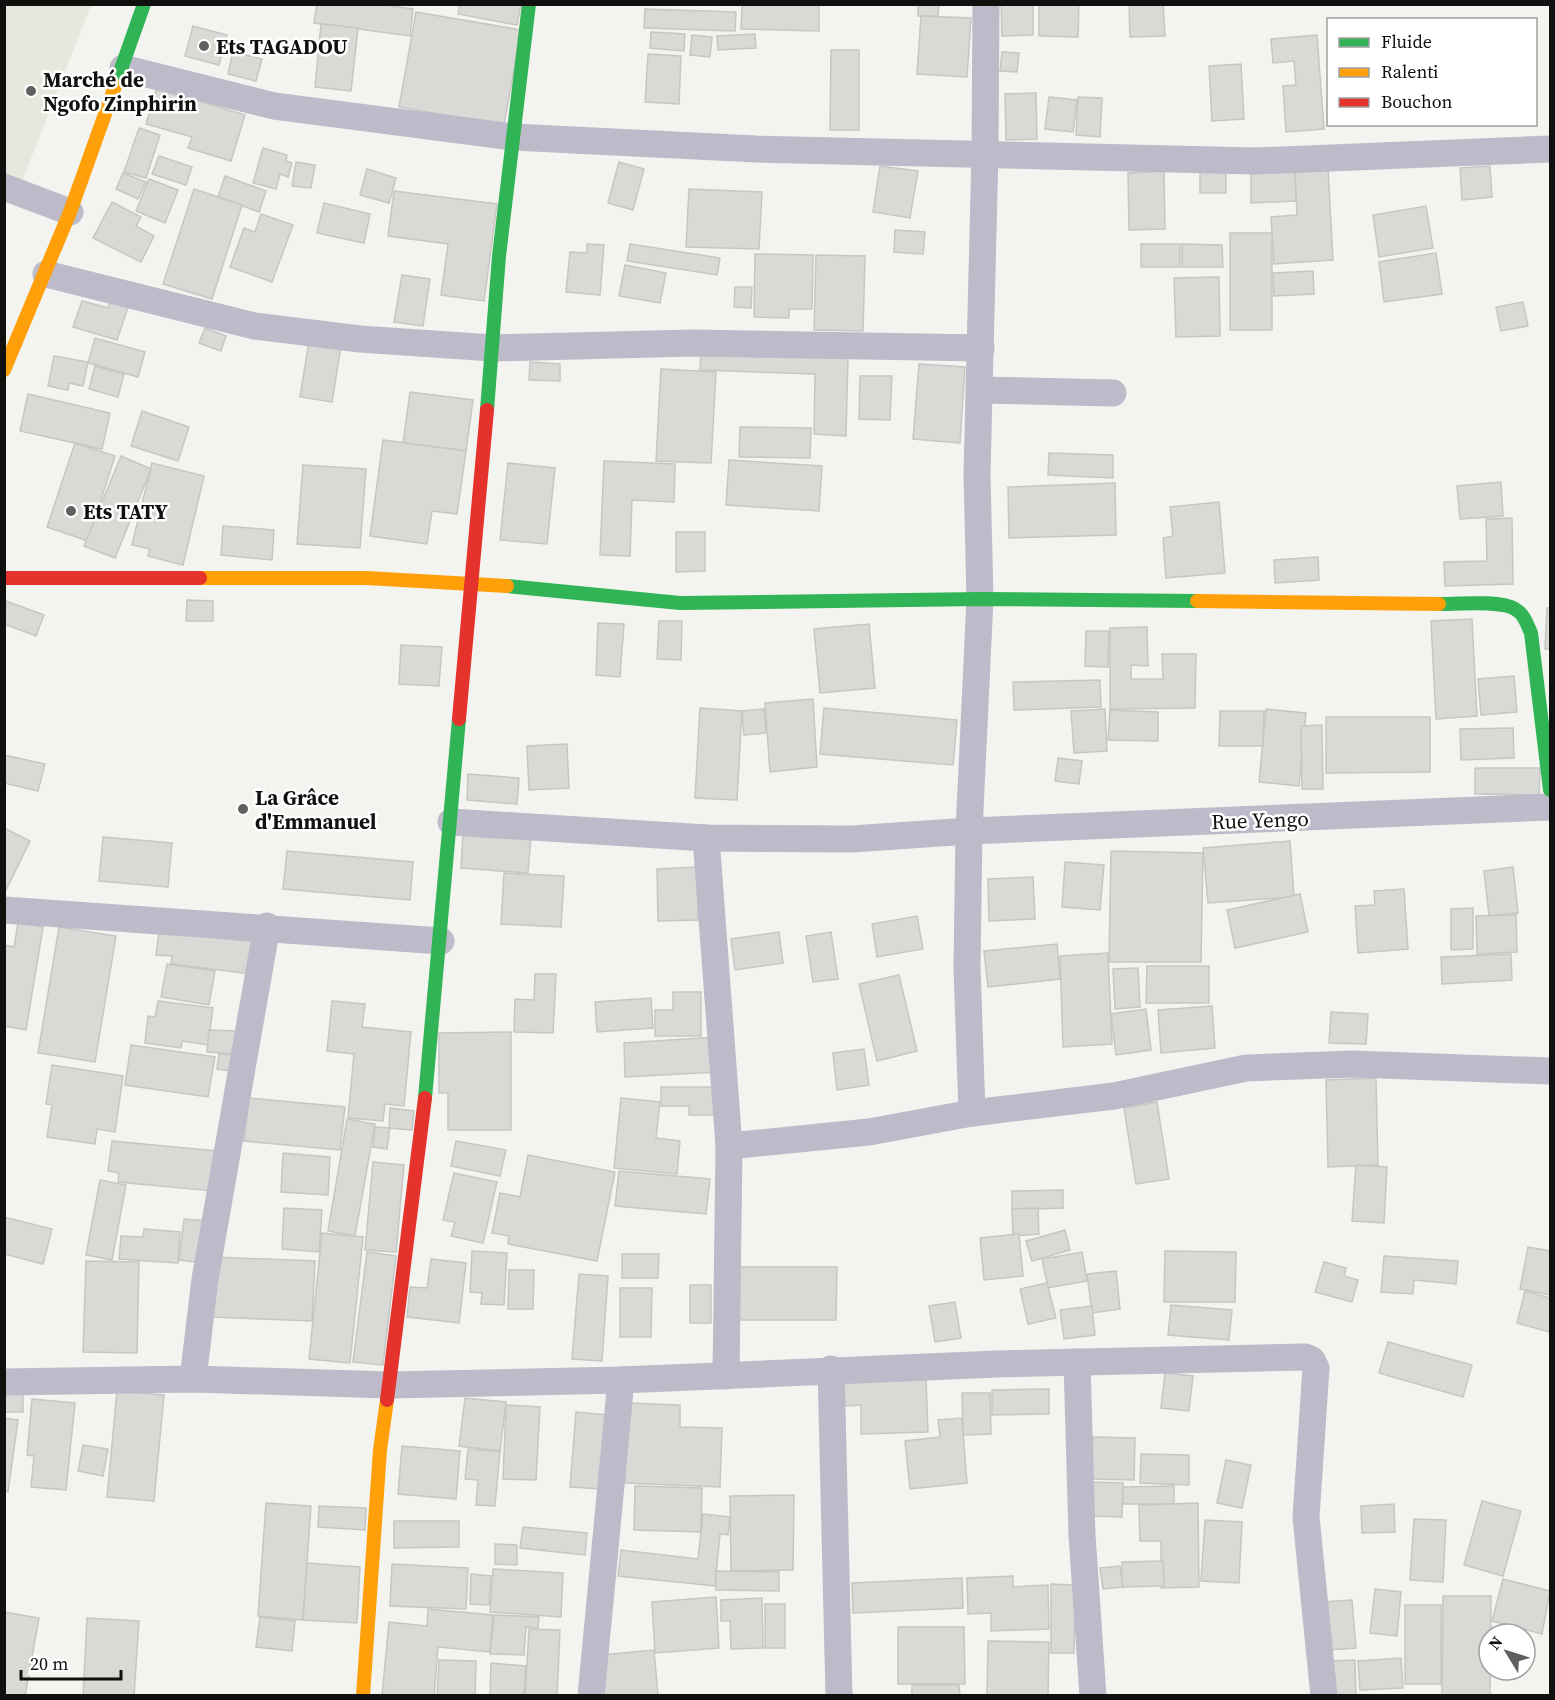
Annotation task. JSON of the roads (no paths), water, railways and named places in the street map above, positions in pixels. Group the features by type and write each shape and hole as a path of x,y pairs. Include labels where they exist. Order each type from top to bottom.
{"street":[{"path":"4,370 15,323 46,274 123,68 144,4"},
{"path":"363,1695 380,1450 422,1128 441,941 460,694 494,348 499,256 529,4"},
{"path":"972,1113 967,967 969,831 980,599 977,474 985,152 986,4"},
{"path":"123,68 274,106 513,137 756,149 985,152 1256,161 1551,149"},
{"path":"4,187 70,212"},
{"path":"46,274 254,326 360,339 494,348 693,343 981,348"},
{"path":"980,390 1113,393"},
{"path":"4,578 366,578 472,583 680,603 980,599 1474,604 1515,607 1524,615 1531,633 1551,790"},
{"name":"Rue Yengo","path":"451,822 706,838 852,839 969,831 1551,807"},
{"path":"706,838 729,1146 726,1376"},
{"path":"4,910 267,926 441,941"},
{"path":"193,1379 207,1267 267,926"},
{"path":"729,1146 869,1132 972,1113 1114,1096 1246,1068 1353,1064 1551,1071"},
{"path":"4,1383 193,1379 389,1385 621,1380 831,1369 1305,1357 1312,1360 1316,1368 1306,1517 1324,1695"},
{"path":"1077,1362 1082,1535 1093,1695"},
{"path":"831,1369 838,1695"},
{"path":"591,1695 621,1380"}],"place":[{"name":"Ets TAGADOU","path":"204,46"},
{"name":"Marché de Ngofo Zinphirin","path":"31,91"},
{"name":"Ets TATY","path":"71,511"},
{"name":"La Grâce d'Emmanuel","path":"243,809"}]}
